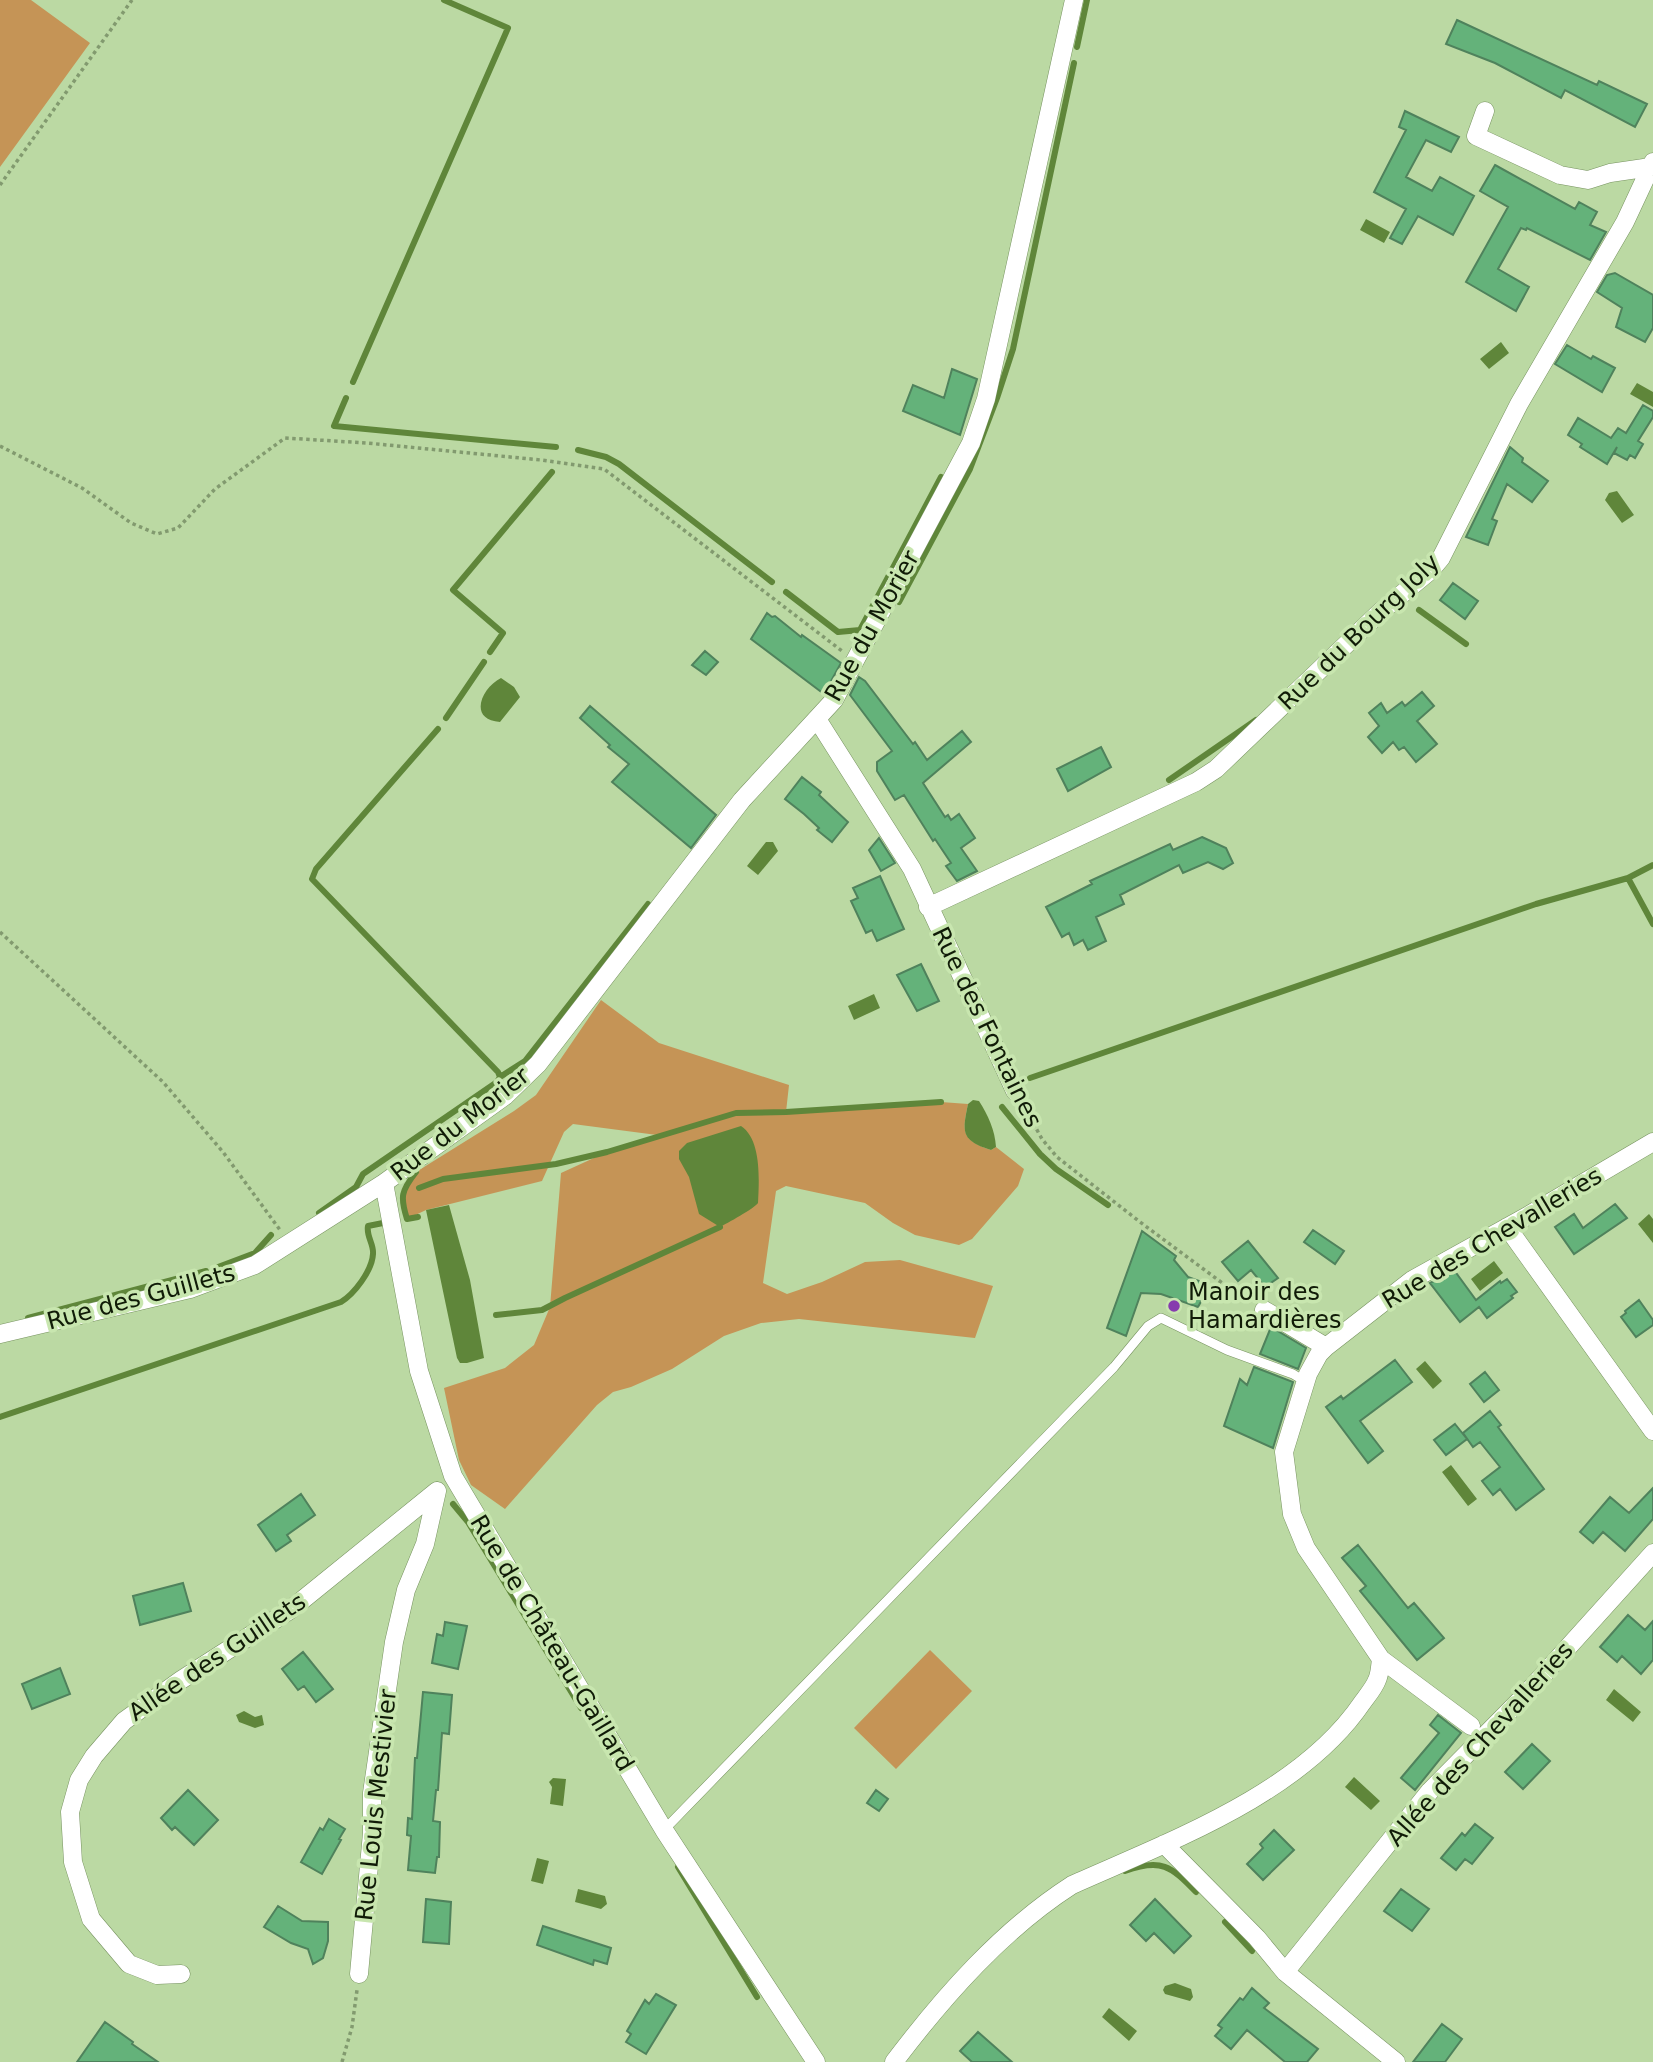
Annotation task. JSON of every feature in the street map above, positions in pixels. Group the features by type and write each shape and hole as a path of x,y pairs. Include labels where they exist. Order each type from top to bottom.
{"street":[{"name":"Rue du Morier","path":"384,1183 483,1114 538,1064 742,800 834,700 975,432 986,399 1073,0"},
{"path":"1485,111 1476,136 1560,175 1588,180 1652,164"},
{"name":"Rue du Bourg Joly","path":"928,907 1196,782 1216,769 1379,613 1431,570 1441,558 1519,404 1625,222 1652,164"},
{"name":"Rue des Fontaines","path":"817,719 912,869 1015,1091"},
{"name":"Rue des Chevalleries","path":"1471,1726 1381,1659 1306,1548 1292,1514 1284,1452 1306,1381 1319,1354 1326,1347 1412,1280 1653,1142"},
{"name":"Rue des Guillets","path":"0,1334 190,1289 255,1265 384,1183"},
{"name":"Rue de Château-Gaillard","path":"384,1183 419,1371 453,1476 664,1830 816,2062"},
{"path":"1507,1227 1653,1431"},
{"path":"1264,1310 1326,1347"},
{"path":"437,1491 453,1476"},
{"name":"Rue Louis Mestivier","path":"359,1974 372,1833 372,1793 394,1642 406,1590 425,1544 437,1491"},
{"name":"Allée des Guillets","path":"181,1974 157,1975 130,1964 91,1919 73,1862 70,1812 79,1780 94,1756 124,1721 181,1680 290,1610 437,1491"},
{"name":"Allée des Chevalleries","path":"1285,1972 1430,1791 1525,1695 1653,1553"},
{"path":"894,2062 957,1987 1001,1940 1033,1913 1072,1885 1204,1826 1259,1795 1321,1751 1348,1724 1377,1680 1381,1659"},
{"path":"1164,1844 1256,1938 1285,1972 1396,2062"}],"lane":[{"path":"664,1830 1107,1374 1148,1326 1161,1318 1227,1350 1306,1381"}],"path":[{"path":"0,185 132,0"},
{"path":"0,446 82,488 131,523 157,534 178,528 215,489 285,438 514,457 604,469 855,660"},
{"path":"0,932 163,1082 223,1152 291,1244"},
{"name":"Rue des Fontaines","path":"1015,1091 1042,1139 1057,1157 1229,1288 1264,1310"},
{"path":"342,2062 352,2027 359,1974"}],"shaded area":[{"path":"0,0 31,0 90,43 0,167"},
{"path":"1366,219 1390,232 1384,243 1360,230"},
{"path":"1501,342 1509,353 1489,369 1480,359"},
{"path":"1637,383 1653,392 1653,407 1630,394"},
{"path":"1617,491 1634,515 1622,523 1605,500 1609,493"},
{"path":"501,678 514,687 520,697 500,722 484,716 481,703 488,689"},
{"path":"766,842 773,842 778,851 758,875 747,866"},
{"path":"874,994 880,1008 854,1020 848,1006"},
{"path":"601,1000 659,1043 789,1085 786,1112 941,1102 968,1104 965,1128 969,1138 991,1150 996,1147 1024,1169 1018,1186 972,1239 959,1245 915,1235 865,1203 786,1186 776,1191 763,1283 787,1294 822,1282 865,1262 900,1260 993,1286 975,1338 799,1319 761,1323 724,1336 672,1369 613,1392 597,1405 505,1509 471,1485 459,1460 444,1388 505,1368 534,1345 550,1307 561,1173 607,1152 657,1135 573,1124 564,1132 542,1181 426,1210 407,1219 403,1194 416,1172 536,1095"},
{"path":"973,1100 979,1101 990,1123 996,1147 991,1150 974,1143 966,1134 968,1104"},
{"path":"741,1126 748,1132 756,1151 759,1173 758,1203 720,1227 699,1214 689,1177 679,1159 679,1151 687,1143"},
{"path":"449,1205 470,1280 484,1358 467,1363 460,1363 457,1358 426,1210"},
{"path":"1649,1214 1653,1219 1653,1243 1638,1224"},
{"path":"1494,1261 1503,1273 1480,1291 1471,1279"},
{"path":"1425,1361 1442,1381 1433,1389 1416,1369"},
{"path":"1451,1465 1477,1499 1468,1506 1442,1472"},
{"path":"930,1650 972,1691 896,1769 854,1728"},
{"path":"1614,1689 1641,1712 1633,1722 1606,1700"},
{"path":"244,1711 255,1717 262,1715 264,1725 255,1728 239,1722 236,1715"},
{"path":"1354,1777 1380,1801 1371,1810 1345,1787"},
{"path":"553,1778 566,1779 563,1806 550,1804 552,1787 549,1782"},
{"path":"537,1858 549,1861 543,1884 531,1881"},
{"path":"578,1889 605,1896 607,1904 601,1909 575,1902"},
{"path":"1175,1983 1191,1989 1193,1997 1190,2001 1165,1994 1165,1986"},
{"path":"1109,2008 1137,2031 1129,2041 1102,2017"}],"building":[{"path":"1457,20 1597,85 1599,81 1647,104 1635,127 1565,90 1561,98 1495,63 1446,44"},
{"path":"1405,111 1459,137 1451,152 1426,140 1406,177 1432,191 1440,177 1474,196 1453,235 1418,216 1402,244 1390,238 1406,209 1374,192 1406,130 1399,127"},
{"path":"1495,165 1575,209 1579,202 1597,212 1590,225 1606,232 1590,260 1527,228 1521,228 1498,269 1529,287 1516,311 1466,282 1508,207 1480,191"},
{"path":"1615,273 1653,295 1653,328 1645,342 1616,327 1622,308 1597,292 1607,275"},
{"path":"1567,345 1591,359 1593,356 1615,368 1602,392 1555,364"},
{"path":"952,369 977,379 960,435 903,411 913,385 944,398"},
{"path":"1643,405 1653,411 1653,417 1638,441 1643,444 1635,458 1630,455 1627,460 1614,453 1617,447 1607,464 1580,447 1582,444 1568,435 1578,418 1611,438 1618,428 1626,433"},
{"path":"1510,447 1523,458 1522,462 1548,481 1532,502 1507,484 1492,519 1497,521 1488,545 1466,537"},
{"path":"1453,583 1478,601 1465,619 1440,600"},
{"path":"767,613 841,663 824,694 751,639"},
{"path":"705,651 718,662 706,675 692,665"},
{"path":"859,677 865,681 913,744 915,742 927,760 962,731 971,742 923,783 945,817 948,815 951,820 959,814 975,838 961,848 977,871 957,881 946,866 951,863 935,839 933,841 904,795 895,800 877,771 877,762 892,751 850,695"},
{"path":"1422,692 1434,706 1417,721 1437,744 1416,762 1404,747 1399,750 1393,742 1382,753 1368,737 1379,726 1369,713 1381,703 1387,713 1402,702 1405,706"},
{"path":"590,706 716,815 691,848 612,782 629,764 580,718"},
{"path":"1101,747 1111,767 1068,791 1057,769"},
{"path":"802,777 821,792 819,795 848,822 832,842 785,799"},
{"path":"1202,837 1226,848 1233,863 1223,869 1208,862 1183,873 1179,865 1120,895 1124,904 1096,917 1106,941 1088,950 1083,940 1074,945 1069,933 1062,937 1046,907 1092,884 1090,881 1170,844 1173,850"},
{"path":"879,838 895,863 881,871 869,850"},
{"path":"880,876 904,929 877,941 872,930 866,933 851,901 858,898 853,888"},
{"path":"921,964 939,1001 917,1011 897,975"},
{"path":"1615,1204 1627,1218 1574,1254 1555,1227 1574,1214 1583,1228"},
{"path":"1313,1230 1344,1251 1335,1264 1304,1242"},
{"path":"1142,1231 1176,1256 1174,1260 1188,1277 1210,1285 1198,1307 1161,1294 1141,1293 1126,1336 1107,1328"},
{"path":"1248,1241 1278,1278 1265,1287 1251,1270 1238,1281 1222,1262"},
{"path":"1454,1270 1476,1300 1500,1281 1501,1283 1507,1279 1517,1292 1487,1318 1479,1307 1460,1322 1430,1283"},
{"path":"1639,1300 1653,1320 1653,1325 1636,1337 1621,1317"},
{"path":"1271,1327 1306,1348 1298,1369 1260,1354"},
{"path":"1395,1360 1412,1382 1360,1421 1383,1451 1368,1463 1326,1407 1341,1396 1343,1399"},
{"path":"1254,1367 1293,1382 1273,1448 1224,1426 1240,1379 1247,1385"},
{"path":"1485,1372 1499,1390 1484,1402 1470,1384"},
{"path":"1490,1411 1501,1425 1498,1427 1544,1489 1516,1510 1500,1489 1493,1495 1482,1481 1500,1467 1480,1442 1473,1447 1463,1433"},
{"path":"1455,1424 1467,1439 1446,1455 1434,1440"},
{"path":"1653,1488 1653,1519 1625,1551 1603,1532 1593,1543 1580,1532 1610,1497 1629,1513"},
{"path":"301,1494 315,1515 287,1535 291,1541 276,1551 258,1525"},
{"path":"1358,1545 1408,1608 1414,1603 1444,1638 1417,1660 1360,1591 1366,1586 1342,1558"},
{"path":"183,1583 191,1611 140,1625 133,1596"},
{"path":"1628,1615 1645,1630 1653,1621 1653,1660 1641,1674 1622,1656 1617,1662 1600,1647"},
{"path":"445,1622 467,1626 458,1669 432,1663 437,1634 443,1636"},
{"path":"303,1652 333,1689 316,1702 304,1686 298,1690 282,1669"},
{"path":"60,1668 70,1694 32,1709 22,1684"},
{"path":"423,1692 452,1695 449,1734 442,1733 433,1821 440,1822 439,1857 435,1873 408,1870 411,1836 407,1835 408,1818 412,1819 415,1758"},
{"path":"1438,1715 1461,1733 1415,1790 1401,1778 1439,1733 1430,1725"},
{"path":"1532,1744 1550,1761 1523,1789 1505,1772"},
{"path":"188,1790 218,1820 194,1845 175,1827 172,1830 161,1818"},
{"path":"876,1790 888,1799 879,1811 867,1803"},
{"path":"329,1819 345,1829 322,1874 301,1862 320,1828 323,1830"},
{"path":"1475,1824 1493,1838 1472,1864 1465,1859 1456,1870 1441,1858 1462,1833 1465,1836"},
{"path":"1274,1830 1294,1850 1263,1880 1247,1864 1263,1848 1260,1844"},
{"path":"1401,1889 1429,1909 1412,1931 1384,1911"},
{"path":"426,1899 451,1902 449,1944 423,1942"},
{"path":"1155,1899 1191,1936 1174,1953 1154,1933 1146,1941 1130,1925"},
{"path":"278,1906 302,1921 328,1922 328,1941 323,1958 313,1964 308,1949 291,1943 264,1927"},
{"path":"543,1926 611,1948 607,1964 594,1960 593,1965 537,1945"},
{"path":"1252,1988 1269,2003 1264,2008 1318,2049 1307,2062 1285,2062 1247,2030 1231,2049 1215,2036 1222,2028 1218,2025"},
{"path":"656,1994 676,2005 646,2054 626,2042 631,2034 627,2031 645,2000 649,2004"},
{"path":"105,2022 133,2042 132,2044 158,2062 77,2062"},
{"path":"1442,2024 1462,2039 1445,2062 1413,2062"},
{"path":"978,2032 1012,2062 972,2062 960,2051"}],"waterway":[{"path":"353,382 508,28 444,0"},
{"path":"1077,47 1087,0"},
{"path":"899,602 970,469 1013,349 1074,63"},
{"path":"346,398 334,426 556,447"},
{"path":"578,450 606,457 619,464 772,582"},
{"path":"490,652 503,633 453,590 552,472"},
{"path":"786,592 838,632 860,630 941,477"},
{"path":"1419,610 1466,644"},
{"path":"446,718 484,662"},
{"path":"1169,780 1256,720"},
{"path":"319,1213 356,1187 363,1174 497,1082 500,1077 312,879 316,869 438,729"},
{"path":"1030,1078 1536,904 1628,878 1653,865"},
{"path":"1628,878 1653,924"},
{"path":"500,1077 525,1061 648,904"},
{"path":"419,1188 443,1179 556,1164 607,1152 736,1113 941,1102"},
{"path":"1002,1107 1040,1154 1056,1169 1108,1205"},
{"path":"416,1172 405,1189 403,1205 407,1219 418,1217"},
{"path":"0,1417 341,1302 362,1281 372,1261 373,1250 368,1226 383,1223"},
{"path":"496,1315 542,1310 720,1227"},
{"path":"218,1267 255,1253 271,1235"},
{"path":"28,1318 206,1271"},
{"path":"453,1504 468,1522 581,1708"},
{"path":"1125,1871 1148,1865 1165,1867 1196,1892"},
{"path":"678,1867 757,1997"},
{"path":"1225,1922 1252,1951"}],"place":[{"name":"Manoir des Hamardières","path":"1174,1306"}]}
